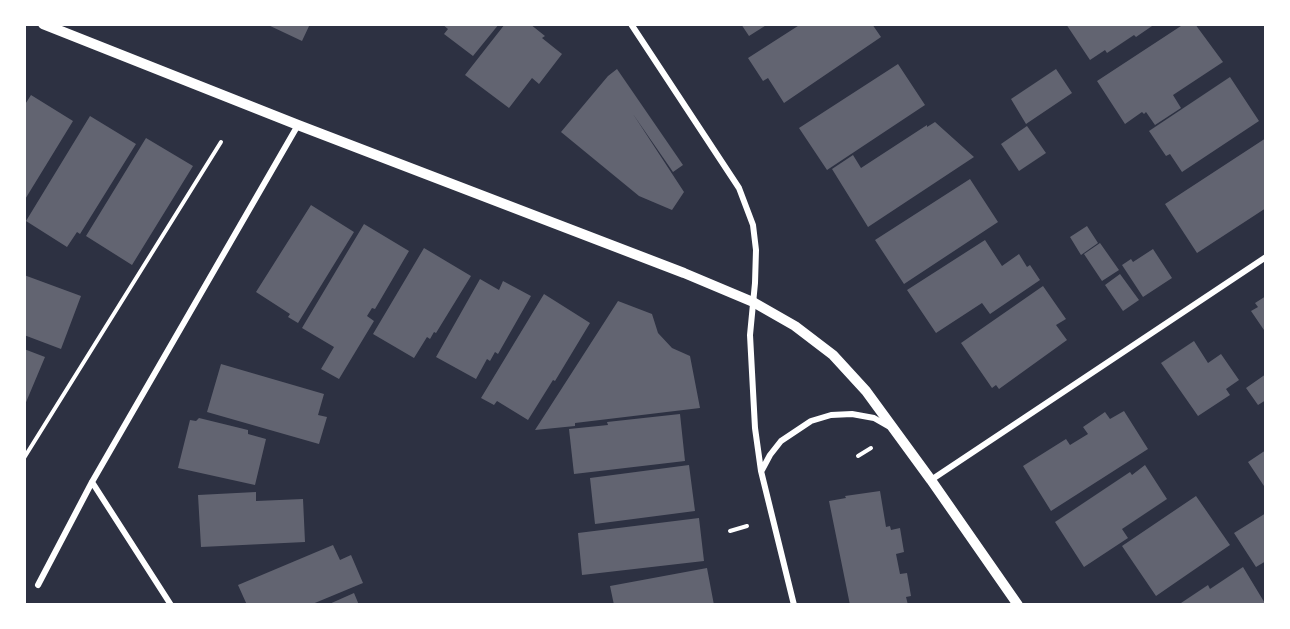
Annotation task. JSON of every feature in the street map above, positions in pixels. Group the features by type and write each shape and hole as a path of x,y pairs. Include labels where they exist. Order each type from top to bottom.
{"street":[{"path":"43,24 298,125 652,260 753,302 795,326 833,356 866,391 1017,605"},
{"path":"632,24 743,195 753,225 756,250 750,335 752,386 761,471 775,520 794,605"},
{"path":"38,585 92,482 298,125"},
{"path":"931,480 1266,257"},
{"path":"761,471 781,441 795,430 821,418 852,414 874,418 894,429"},
{"path":"92,482 171,605"}],"path":[{"path":"24,458 221,142"},
{"path":"858,456 871,448"},
{"path":"730,531 747,526"}],"building":[{"path":"266,24 310,24 302,41"},
{"path":"442,24 499,24 473,56 444,34 448,29"},
{"path":"505,24 530,24 545,36 542,38 562,54 539,84 532,78 509,108 465,75"},
{"path":"741,24 768,24 749,36"},
{"path":"801,24 872,24 881,37 784,103 768,78 763,81 748,58"},
{"path":"1066,24 1155,24 1136,37 1134,35 1107,53 1105,50 1090,60"},
{"path":"1184,24 1195,24 1223,62 1173,95 1181,108 1155,125 1146,112 1144,114 1142,112 1125,124 1097,81"},
{"path":"898,64 925,105 827,170 799,128"},
{"path":"617,69 683,165 673,172 633,114 684,192 672,210 639,196 561,132 608,76"},
{"path":"1056,69 1072,93 1026,124 1011,99"},
{"path":"1230,77 1259,121 1182,172 1170,154 1166,156 1149,131"},
{"path":"31,95 73,121 24,201 24,106"},
{"path":"90,116 136,144 80,234 77,232 67,247 26,221"},
{"path":"935,122 974,157 868,227 832,169 853,155 861,168"},
{"path":"1027,126 1046,153 1019,171 1001,144"},
{"path":"146,138 193,166 132,265 86,236"},
{"path":"1266,138 1266,208 1197,253 1165,204"},
{"path":"970,179 998,222 904,284 875,240"},
{"path":"311,205 354,232 298,323 288,317 290,314 256,292"},
{"path":"364,224 409,251 375,309 372,308 367,316 374,321 339,379 321,369 334,347 302,328"},
{"path":"1087,226 1098,243 1081,255 1070,237"},
{"path":"985,240 1002,266 1019,254 1027,267 1030,265 1040,280 990,314 982,303 936,333 907,290"},
{"path":"1100,243 1119,270 1102,281 1084,254"},
{"path":"424,248 471,276 436,333 434,332 430,339 427,337 414,358 373,334"},
{"path":"1153,249 1172,278 1143,297 1122,265 1131,259 1133,262"},
{"path":"1120,274 1139,300 1123,311 1105,285"},
{"path":"24,275 81,296 61,349 24,335"},
{"path":"480,279 499,290 503,281 531,296 498,354 495,352 490,361 487,359 476,379 436,357"},
{"path":"1043,286 1066,319 1056,325 1067,340 999,389 996,385 992,388 961,343"},
{"path":"544,294 590,323 528,420 497,401 494,405 481,398"},
{"path":"1266,296 1266,333 1251,311 1258,307 1255,303"},
{"path":"618,301 652,314 658,333 672,348 690,356 700,408 535,430"},
{"path":"1194,341 1208,363 1221,354 1239,380 1226,389 1230,395 1198,416 1161,363"},
{"path":"24,349 45,357 24,407"},
{"path":"221,364 324,394 318,415 327,417 319,444 207,412"},
{"path":"1266,374 1266,400 1258,405 1246,388"},
{"path":"1124,411 1148,449 1051,511 1023,466 1066,439 1070,445 1088,434 1083,427 1105,412 1110,419"},
{"path":"680,414 685,461 574,474 569,429 608,425 607,422"},
{"path":"199,418 248,430 248,434 266,439 255,485 178,468 190,420 196,421"},
{"path":"1266,450 1266,489 1248,462"},
{"path":"689,465 695,511 595,524 590,478"},
{"path":"1145,465 1167,499 1122,529 1128,538 1084,567 1055,522 1130,472 1132,475"},
{"path":"880,491 886,527 890,526 891,530 900,528 904,552 896,554 900,574 907,573 911,596 906,597 908,605 850,605 829,501 846,498 845,496"},
{"path":"256,492 256,501 303,499 305,542 201,547 198,495"},
{"path":"1196,496 1230,545 1156,596 1122,546"},
{"path":"1266,513 1266,561 1256,567 1234,533"},
{"path":"699,518 704,561 582,575 578,533"},
{"path":"333,545 340,560 351,555 363,583 310,605 247,605 238,585"},
{"path":"1243,567 1266,605 1178,605 1208,585 1210,589"},
{"path":"707,568 714,605 614,605 610,586"},
{"path":"354,593 359,605 327,605"}]}
